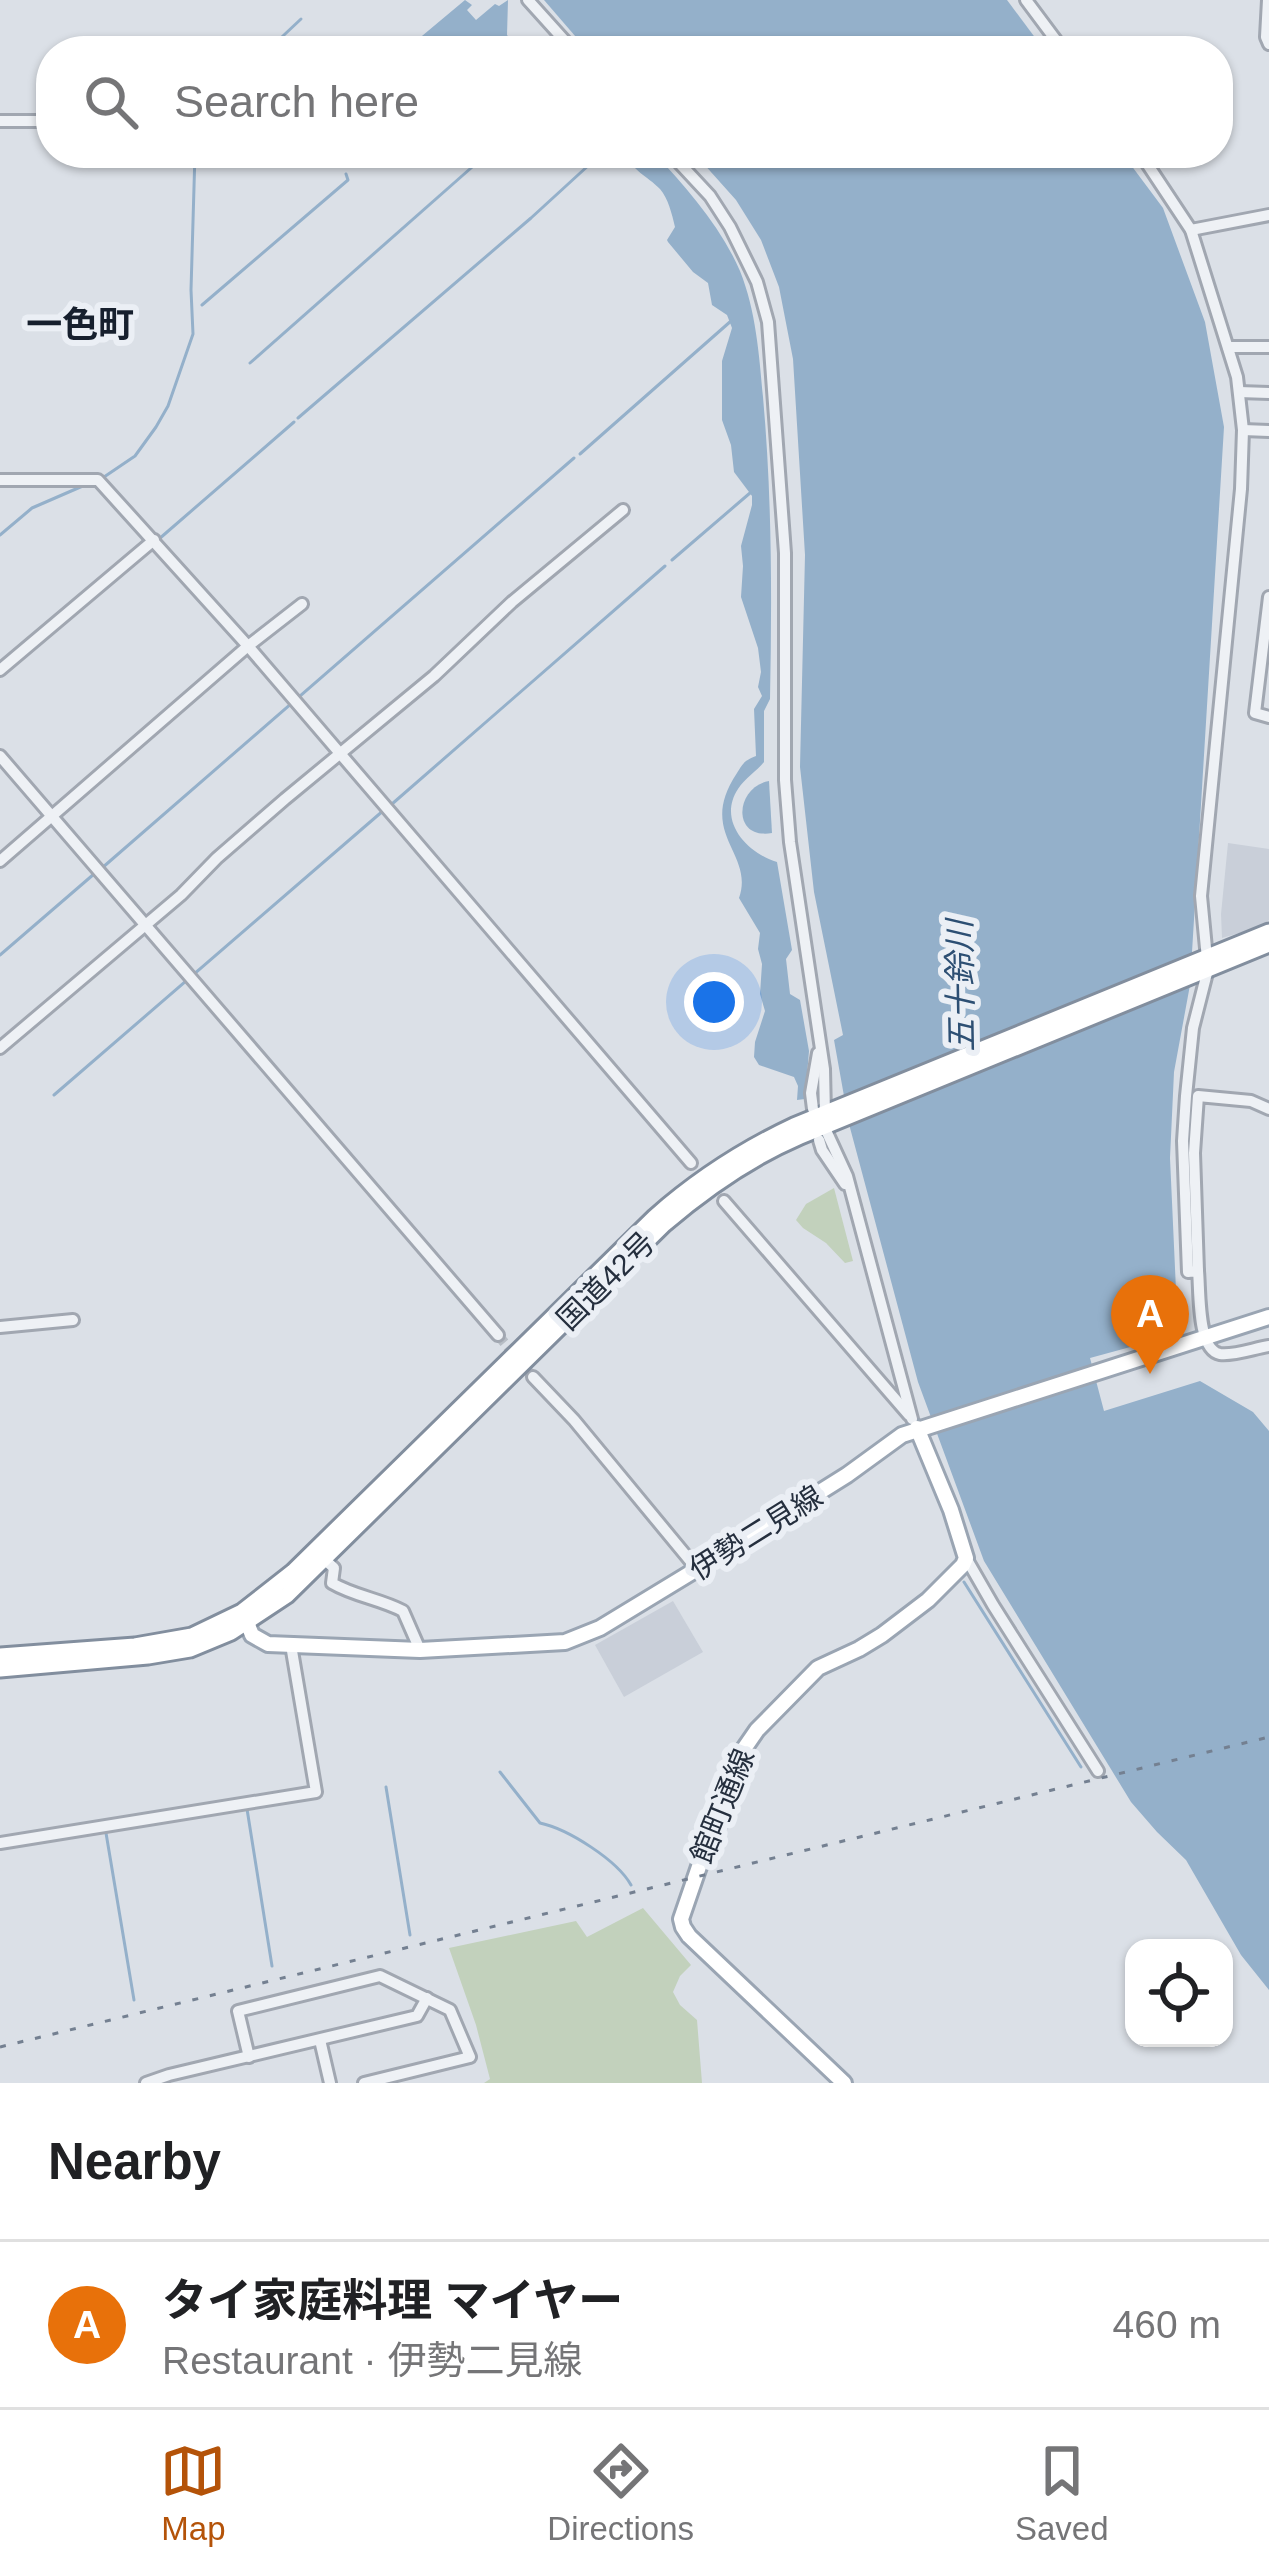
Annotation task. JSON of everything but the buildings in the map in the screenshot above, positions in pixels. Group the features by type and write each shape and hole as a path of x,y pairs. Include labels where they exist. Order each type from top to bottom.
{"highway":[{"name":"国道42号","path":"0,1669 177,1652 218,1638 293,1573 679,1196 740,1153 1202,965 1269,932"},
{"name":"国道42号","path":"1202,965 1269,944"},
{"name":"国道42号","path":"0,1657 176,1641 244,1617 287,1594 664,1224 751,1159 825,1120"}],"main road":[{"name":"伊勢二見線","path":"244,1617 251,1635 261,1642 291,1645 419,1650 565,1642 600,1628 697,1569 848,1475 919,1424 1269,1317"},
{"path":"919,1424 966,1558"},
{"name":"館町通線","path":"844,2083 689,1936 682,1928 683,1909 731,1800 737,1759 757,1730 818,1668 882,1635 928,1600 966,1558"}],"street":[{"path":"528,0 560,36"},
{"path":"1026,0 1053,36"},
{"path":"1268,0 1269,44"},
{"path":"0,121 36,121"},
{"path":"684,168 730,227 757,282 768,322 785,553 785,779 821,1046 825,1120 848,1176 919,1424"},
{"path":"1150,168 1191,230 1228,347 1243,430 1202,896 1202,965 1183,1141 1193,1272 1210,1349 1220,1354 1269,1346"},
{"path":"1191,230 1269,215"},
{"path":"1228,347 1269,347"},
{"path":"1239,392 1269,393"},
{"path":"1243,430 1269,431"},
{"path":"0,480 98,479 248,646 691,1163"},
{"path":"0,1048 623,510"},
{"path":"0,670 154,540"},
{"path":"1269,597 1255,713 1269,717"},
{"path":"0,862 302,604"},
{"path":"0,756 498,1335"},
{"path":"1193,1272 1198,1096 1251,1101 1269,1108"},
{"path":"724,1201 919,1424"},
{"path":"0,1327 73,1320"},
{"path":"533,1377 697,1569"},
{"path":"324,1558 334,1568 332,1583 403,1611 419,1650"},
{"path":"966,1558 1098,1771"},
{"path":"0,1843 316,1792 291,1645"},
{"path":"249,2056 238,2011 380,1976 451,2010 470,2057 364,2083"},
{"path":"146,2083 417,2016 427,1998"},
{"path":"320,2040 330,2083"}],"shaded area":[{"path":"1228,843 1269,849 1269,920 1222,938 1221,914"},
{"path":"673,1601 703,1652 624,1697 595,1645"}],"green space":[{"path":"834,1188 853,1261 845,1263 796,1220 806,1204"},
{"path":"643,1908 691,1965 673,1992 697,2020 702,2083 484,2083 490,2079 476,2025 449,1948 576,1921 587,1937"}],"water":[{"path":"465,0 472,5 467,10 476,20 508,0 508,36 422,36"},
{"path":"544,0 1007,0 1034,36 575,36"},
{"path":"668,168 702,209 740,271 753,317 768,472 770,699 764,711 764,762 738,789 731,813 746,843 777,862 792,950 786,959 790,994 800,1000 809,1051 805,1099 797,1100 794,1077 759,1065 754,1057 765,1011 760,994 760,933 739,898 740,868 722,812 737,773 756,756 754,709 762,696 758,648 741,597 741,546 752,496 734,472 722,420 722,361 732,328 727,315 712,305 708,283 668,242 675,227 663,193 636,169"},
{"name":"五十鈴川","path":"707,168 1133,168 1163,208 1205,322 1224,427 1190,985 1174,1072 1170,1158 1178,1334 1090,1358 1104,1411 1200,1381 1253,1412 1269,1431 1269,1990 1241,1955 1186,1860 1131,1802 984,1561 918,1382 849,1124 834,1040 843,1035 814,892 800,767 805,555 793,359 779,287 761,240 736,200"},
{"path":"769,781 772,833 759,833 749,829 742,812 749,793"}],"waterway":[{"path":"283,36 301,19"},
{"path":"104,477 135,456 156,427 193,334 195,168"},
{"path":"250,363 471,168"},
{"path":"298,418 586,168"},
{"path":"202,305 348,180 346,174"},
{"path":"580,454 731,321"},
{"path":"159,539 294,422"},
{"path":"102,868 574,458"},
{"path":"0,535 32,508 85,485"},
{"path":"672,560 750,493"},
{"path":"392,804 665,566"},
{"path":"54,1095 384,810"},
{"path":"0,955 94,874"},
{"path":"964,1582 1081,1767"},
{"path":"500,1772 540,1823 591,1847 631,1885"},
{"path":"386,1787 410,1935"},
{"path":"247,1809 272,1966"},
{"path":"106,1833 134,2000"}],"tunnel":[{"path":"498,1335 533,1377"}],"railway":[{"path":"0,2047 1269,1737"}],"place":[{"name":"タイ家庭料理 マイヤー","path":"1150,1374"}],"district":[{"name":"一色町","path":"80,324"}]}
